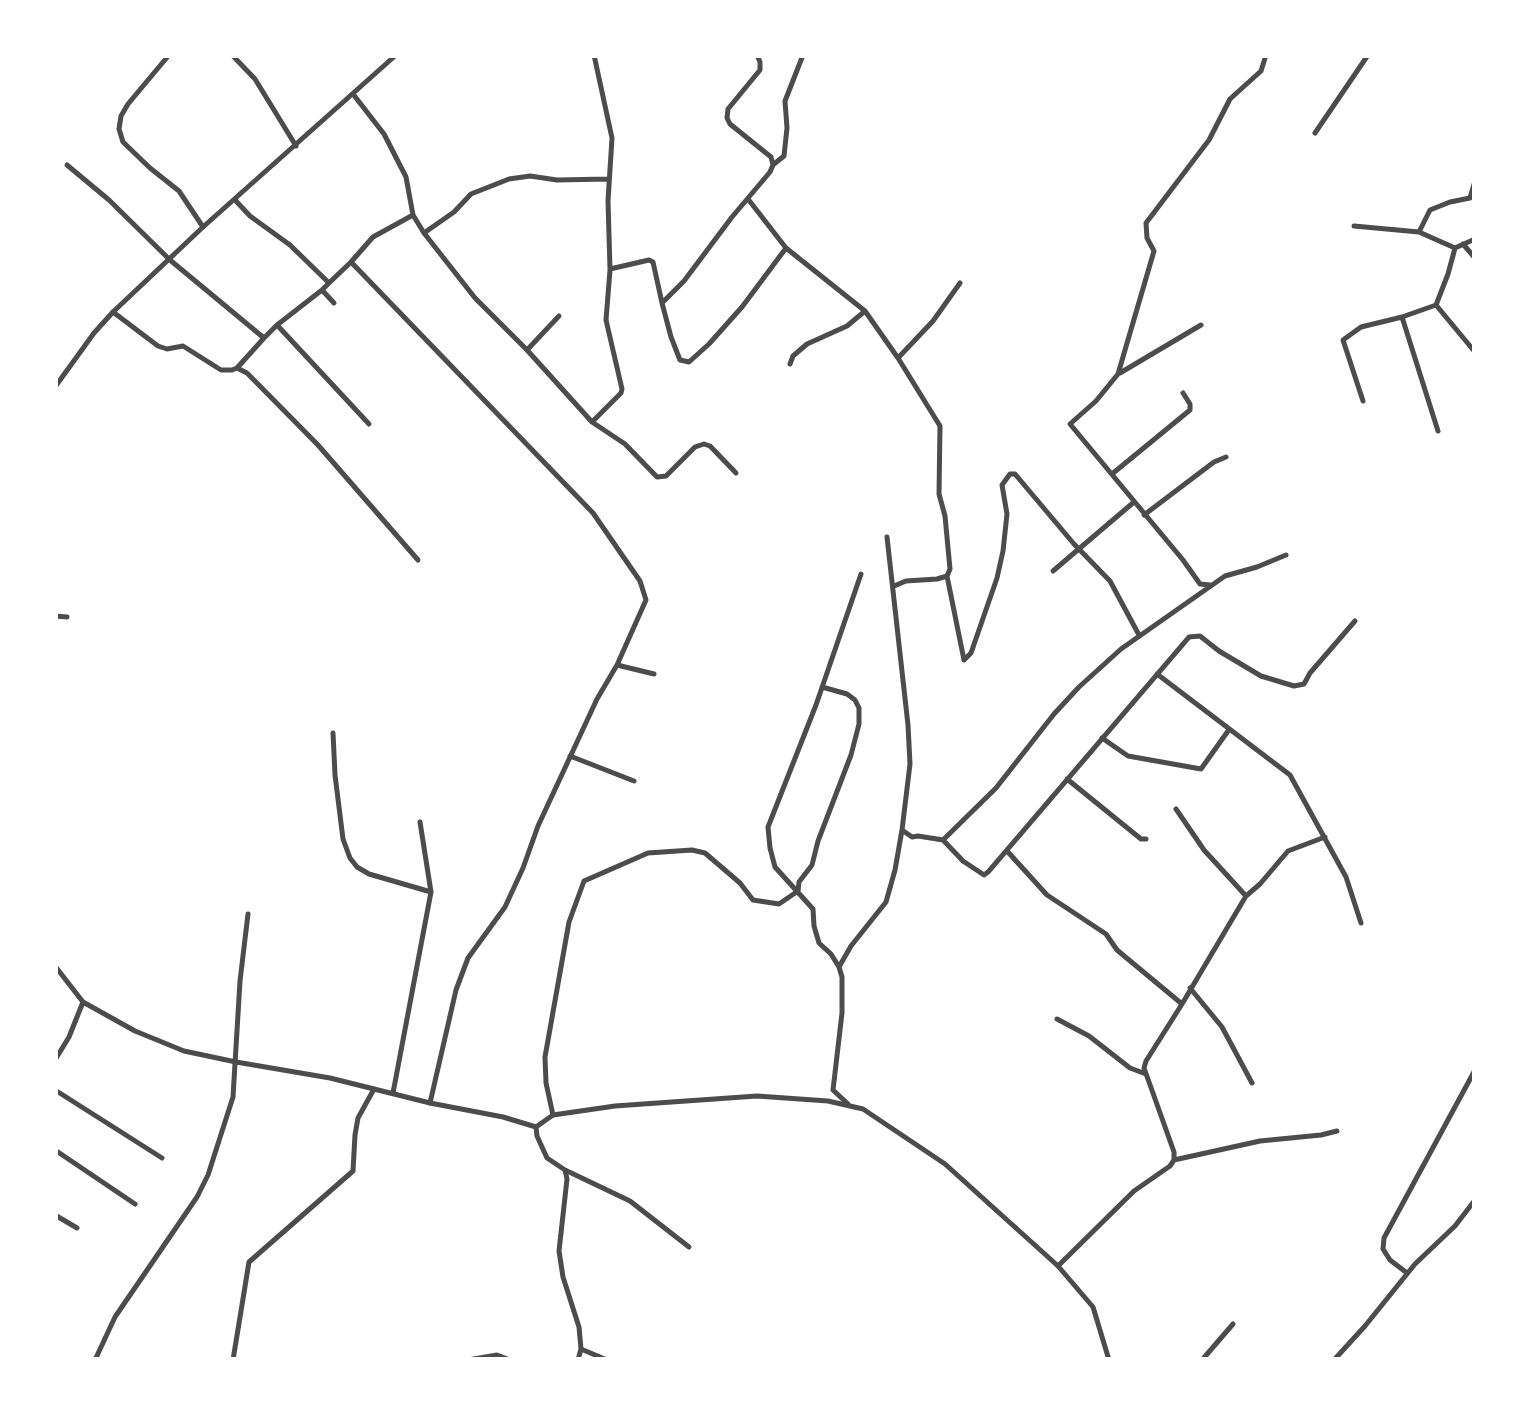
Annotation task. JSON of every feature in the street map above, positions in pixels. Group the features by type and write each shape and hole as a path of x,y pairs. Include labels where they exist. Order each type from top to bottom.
{"street":[{"path":"169,55 128,104 119,129 124,142 178,191 203,227"},
{"path":"232,55 255,79 296,146"},
{"path":"56,383 113,312 396,55"},
{"path":"592,422 621,393 606,320 612,138 594,55"},
{"path":"662,303 770,172 772,157 727,118 741,91 760,70 757,55"},
{"path":"772,164 784,156 785,101 804,55"},
{"path":"1118,374 1154,251 1146,238 1146,223 1209,140 1230,99 1261,71 1266,55"},
{"path":"1314,133 1368,55"},
{"path":"354,94 384,134 406,177 413,215 424,233 475,298 592,422 624,444 657,477 666,476 694,447 704,444 736,473"},
{"path":"1475,136 1475,160"},
{"path":"67,165 170,260 264,338"},
{"path":"424,233 471,194 509,179 608,179"},
{"path":"1419,232 1430,210 1470,198 1475,181"},
{"path":"748,199 786,248 865,311 940,426 939,494 946,516 950,569 946,576 937,579 906,581 894,586"},
{"path":"236,200 329,282"},
{"path":"236,368 278,325 322,290 373,237 413,215"},
{"path":"1354,226 1419,232 1455,248"},
{"path":"1362,402 1344,340 1361,327 1436,305 1455,248 1475,239"},
{"path":"1463,244 1475,258"},
{"path":"610,269 654,262 670,338 680,360 689,362 742,307 786,248"},
{"path":"351,262 593,512 640,582 646,600 570,756 505,908 468,958 430,1103"},
{"path":"898,358 933,321 960,283"},
{"path":"322,290 334,303"},
{"path":"1436,305 1475,352"},
{"path":"790,364 806,344 847,326 865,311"},
{"path":"113,312 158,346 183,346 221,370 236,368 247,374 318,444 418,560"},
{"path":"527,350 559,316"},
{"path":"1402,317 1438,431"},
{"path":"278,325 370,424"},
{"path":"1201,325 1118,374 1070,424 1200,584 1210,585"},
{"path":"1112,474 1190,410 1183,393"},
{"path":"1144,515 1226,457"},
{"path":"946,576 964,660 971,653 1000,564 1007,514 1002,485 1010,474 1016,474 1110,581 1138,635"},
{"path":"1053,571 1134,502"},
{"path":"839,967 886,902 902,830 910,764 887,537"},
{"path":"943,840 996,788 1079,687 1138,635 1226,576 1286,555"},
{"path":"848,1104 833,1090 842,977 830,954 818,943 813,908 776,866 768,826 861,574"},
{"path":"55,616 67,616"},
{"path":"902,830 912,837 943,840 963,862 984,875 1189,637 1200,636 1261,676 1294,686 1304,684 1354,620"},
{"path":"617,664 654,674"},
{"path":"1158,674 1290,775 1346,877 1361,923"},
{"path":"798,892 799,882 812,866 852,755 859,724 855,700 822,687"},
{"path":"1102,738 1128,756 1201,768 1229,730"},
{"path":"333,733 344,838 350,858 369,874 431,892"},
{"path":"570,756 634,781"},
{"path":"1067,779 1140,839 1146,839"},
{"path":"1176,809 1204,850 1246,896"},
{"path":"393,1093 431,892 420,822"},
{"path":"1058,1266 1134,1192 1174,1160 1146,1074 1146,1061 1246,896 1288,852 1324,837"},
{"path":"553,1115 545,1058 569,922 584,882 648,852 692,850 705,853 740,883 753,900 779,904 798,892"},
{"path":"1006,851 1046,895 1106,934 1117,950 1182,1004"},
{"path":"94,1360 115,1317 208,1175 234,1097 248,914"},
{"path":"55,966 84,1002 135,1031 184,1051 290,1070 536,1127"},
{"path":"1190,988 1222,1027 1252,1084"},
{"path":"55,1060 84,1002"},
{"path":"1057,1018 1089,1036 1130,1068 1146,1074"},
{"path":"1407,1274 1390,1260 1384,1250 1384,1238 1475,1070"},
{"path":"55,1090 162,1158"},
{"path":"233,1360 250,1262 353,1171 358,1118 374,1090"},
{"path":"536,1127 553,1115 615,1106 757,1096 848,1104 863,1109 946,1164 1058,1266 1094,1307 1110,1360"},
{"path":"536,1127 548,1158 630,1201 689,1247"},
{"path":"1174,1160 1260,1141 1337,1131"},
{"path":"55,1150 136,1204"},
{"path":"565,1170 559,1252 579,1328 578,1360"},
{"path":"1334,1360 1475,1200"},
{"path":"55,1215 77,1228"},
{"path":"1202,1360 1233,1324"},
{"path":"581,1349 607,1360"},
{"path":"468,1360 497,1355 510,1360"}]}
